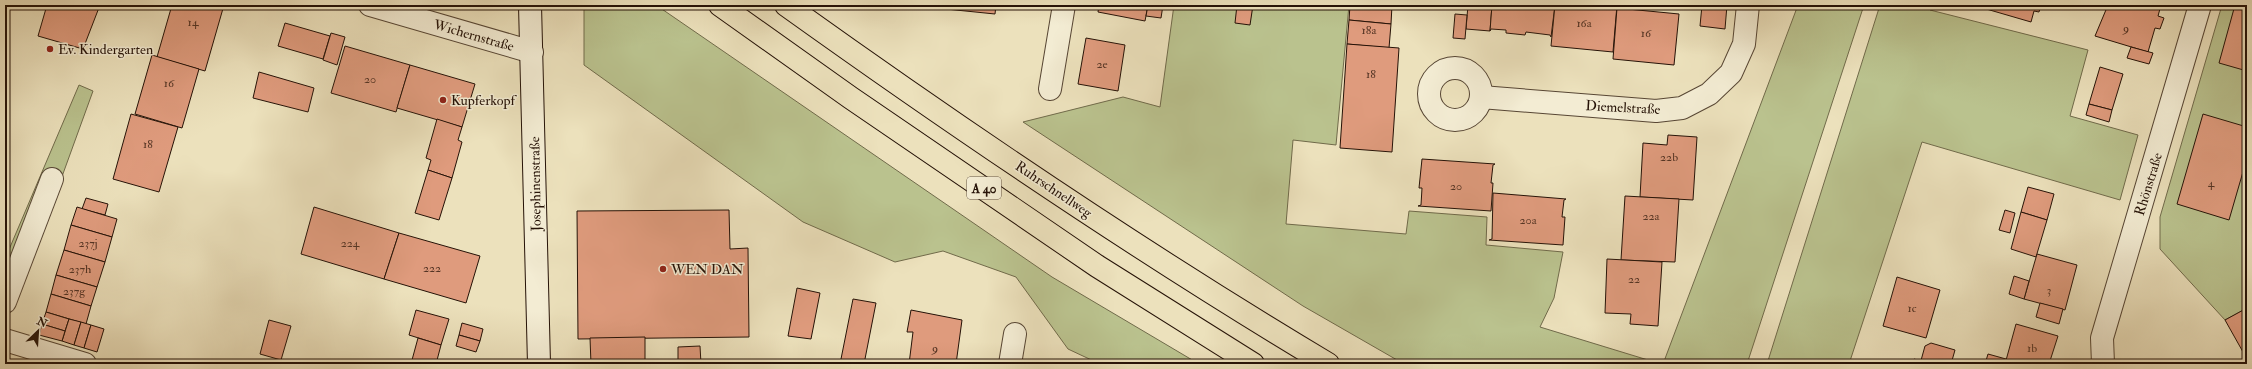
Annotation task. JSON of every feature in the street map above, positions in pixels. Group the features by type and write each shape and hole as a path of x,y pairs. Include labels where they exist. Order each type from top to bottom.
{"highway":[{"name":"A 40","path":"720,5 851,98 1097,266 1253,364"},
{"name":"Ruhrschnellweg","path":"786,5 1068,199 1182,273 1328,364"}],"street":[{"name":"Wichernstraße","path":"370,5 532,52"},
{"name":"Josephinenstraße","path":"530,5 539,364"},
{"path":"1050,89 1064,5"},
{"name":"Diemelstraße","path":"1481,97 1656,111 1682,108 1709,94 1731,73 1744,44 1748,5"},
{"name":"Rhönstraße","path":"2103,364 2102,338 2200,5"},
{"path":"5,302 52,179"},
{"path":"1010,364 1015,334"},
{"path":"5,340 85,364"}],"green space":[{"path":"584,5 656,5 1052,277 1199,364 1100,364 1068,349 1016,277 943,251 895,262 803,222 584,65"},
{"path":"1174,5 1349,5 1336,145 1293,140 1286,224 1406,234 1409,211 1487,217 1486,245 1563,252 1554,298 1540,327 1661,364 1404,364 1303,306 1023,122 1123,97 1160,107"},
{"path":"1798,5 1864,5 1747,364 1663,364"},
{"path":"1880,5 1930,5 1930,10 2088,50 2070,116 2138,135 2120,200 1922,142 1849,364 1767,364"},
{"path":"2222,5 2247,5 2247,308 2225,320 2160,249 2160,217"},
{"path":"79,85 93,91 60,182 5,281 5,259"}],"building":[{"path":"47,5 100,5 83,49 38,36"},
{"path":"172,5 224,5 205,71 157,57"},
{"path":"946,5 996,5 995,14 946,9"},
{"path":"1099,5 1148,5 1145,21 1098,12"},
{"path":"1148,5 1163,5 1161,18 1146,16"},
{"path":"1237,5 1253,5 1250,25 1235,23"},
{"path":"1350,5 1392,5 1391,24 1349,20"},
{"path":"1468,5 1492,5 1490,31 1466,29"},
{"path":"1492,5 1555,5 1551,37 1550,35 1526,32 1525,35 1506,33 1506,30 1491,29 1490,31"},
{"path":"1555,5 1617,5 1613,52 1551,46"},
{"path":"1702,5 1727,5 1725,29 1700,26"},
{"path":"2041,5 2039,12 2034,11 2031,22 1976,6"},
{"path":"2108,5 2161,5 2158,16 2164,18 2160,29 2155,28 2148,52 2095,36"},
{"path":"2235,5 2247,5 2247,71 2219,63"},
{"path":"1617,8 1679,14 1674,65 1613,59"},
{"path":"1455,14 1467,15 1465,39 1453,38"},
{"path":"1349,20 1391,24 1389,48 1347,44"},
{"path":"285,23 330,36 323,59 278,46"},
{"path":"331,33 345,37 337,65 323,60"},
{"path":"1086,38 1125,45 1118,91 1078,84"},
{"path":"1347,44 1399,48 1392,152 1340,148"},
{"path":"345,46 410,65 396,112 331,93"},
{"path":"2131,47 2153,53 2149,64 2127,58"},
{"path":"152,55 199,69 182,128 135,114"},
{"path":"410,65 475,84 462,127 397,108"},
{"path":"2100,67 2123,74 2112,110 2089,104"},
{"path":"259,72 314,88 308,112 253,98"},
{"path":"2089,104 2112,110 2109,122 2086,115"},
{"path":"131,114 178,127 159,192 113,179"},
{"path":"2203,114 2247,127 2247,158 2229,220 2177,204"},
{"path":"437,119 462,127 458,140 462,142 452,178 428,170 431,160 426,158"},
{"path":"1668,135 1697,137 1693,200 1640,197 1643,143 1667,145"},
{"path":"1422,159 1495,164 1493,165 1491,183 1493,183 1491,211 1418,206 1421,205 1422,188 1419,188"},
{"path":"428,170 452,178 439,220 415,213"},
{"path":"2028,187 2054,194 2047,220 2021,212"},
{"path":"1493,193 1566,199 1564,200 1562,217 1565,217 1563,245 1489,240 1492,239"},
{"path":"1625,196 1679,199 1675,262 1621,260"},
{"path":"86,198 108,204 105,215 82,209"},
{"path":"77,207 117,219 112,237 71,225"},
{"path":"314,207 399,233 384,279 301,254"},
{"path":"729,210 730,249 748,248 749,337 578,339 577,211"},
{"path":"2005,210 2015,213 2010,233 1999,230"},
{"path":"2021,212 2047,220 2036,257 2011,249"},
{"path":"71,225 112,237 105,262 64,250"},
{"path":"399,233 480,256 466,303 384,279"},
{"path":"64,250 105,262 97,287 56,275"},
{"path":"2037,254 2077,265 2065,310 2024,299"},
{"path":"1607,259 1662,262 1658,326 1630,324 1631,314 1605,313"},
{"path":"56,275 97,287 91,306 51,294"},
{"path":"2014,276 2029,281 2024,299 2009,294"},
{"path":"1897,277 1940,290 1926,338 1883,326"},
{"path":"797,288 820,293 811,339 788,336"},
{"path":"51,294 91,306 86,324 46,312"},
{"path":"853,299 876,303 864,364 840,364"},
{"path":"2040,303 2063,309 2059,324 2036,317"},
{"path":"2247,308 2247,350 2243,352 2225,320"},
{"path":"416,310 449,319 441,345 409,335"},
{"path":"911,310 962,320 956,364 909,364 913,332 907,332"},
{"path":"46,312 69,319 65,331 42,324"},
{"path":"69,319 81,322 74,345 62,341"},
{"path":"269,320 291,326 281,360 260,354"},
{"path":"81,322 91,325 84,348 74,345"},
{"path":"462,323 483,329 480,341 459,335"},
{"path":"42,324 65,331 62,341 39,335"},
{"path":"2016,324 2058,336 2049,364 2005,364"},
{"path":"91,325 104,329 97,352 84,348"},
{"path":"459,335 480,341 476,352 456,346"},
{"path":"645,337 645,364 591,364 590,338"},
{"path":"418,338 441,345 436,364 424,364 412,360"},
{"path":"1931,343 1955,350 1951,364 1920,364 1925,346"},
{"path":"700,346 701,364 678,364 678,347"},
{"path":"1988,354 2006,359 2005,364 1985,364"},
{"path":"1914,359 1921,361 1920,364 1911,364"}],"place":[{"name":"Ev. Kindergarten","path":"50,49"},
{"name":"Kupferkopf","path":"443,100"},
{"name":"WEN DAN","path":"663,269"}]}
